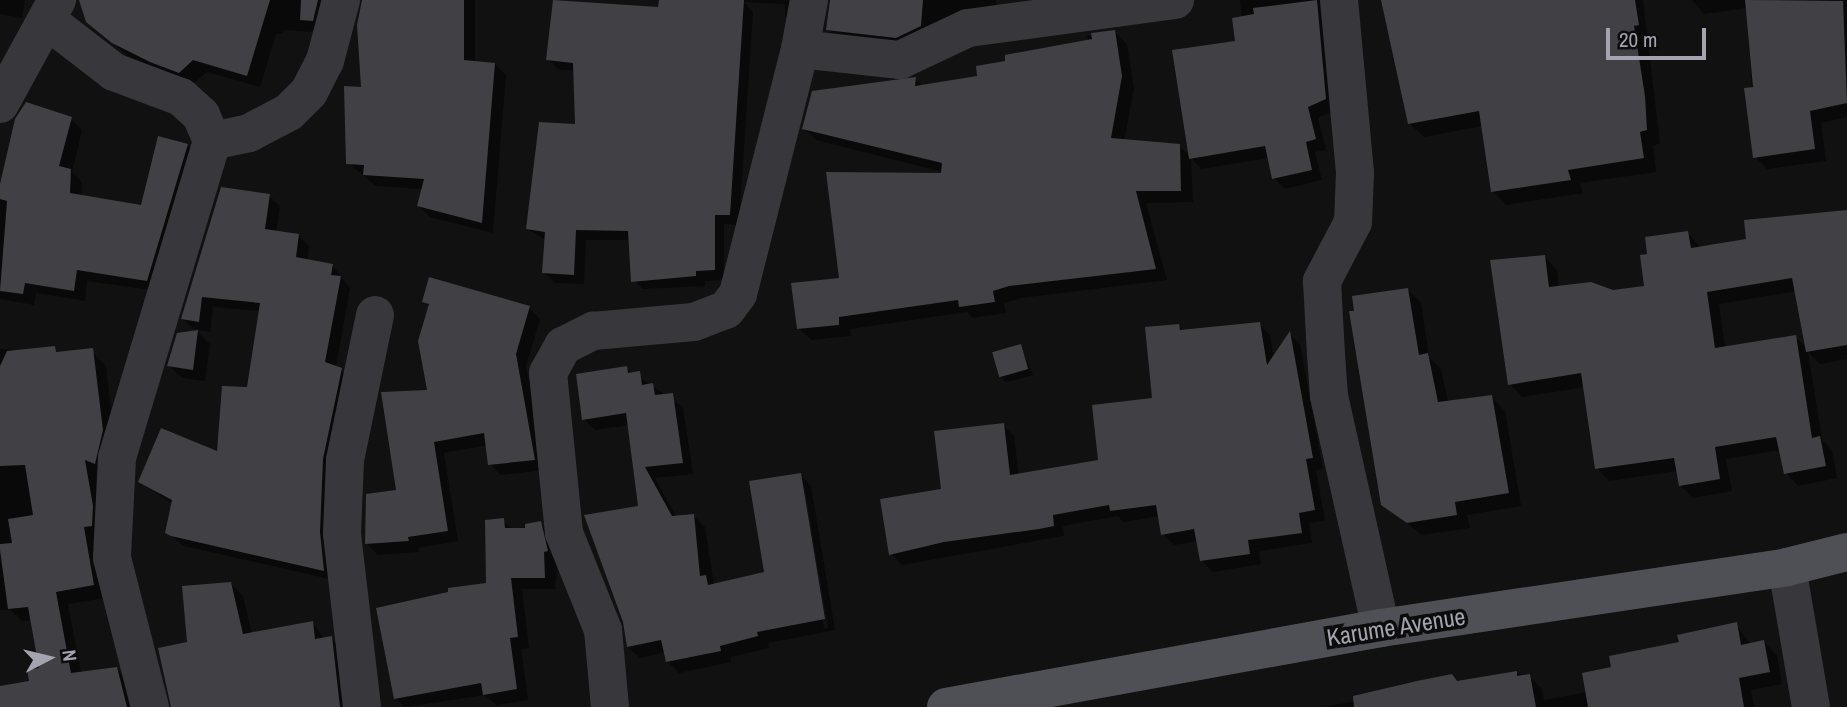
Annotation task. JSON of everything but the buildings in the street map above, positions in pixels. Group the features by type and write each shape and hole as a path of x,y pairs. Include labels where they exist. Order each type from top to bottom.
{"main road":[{"name":"Karume Avenue","path":"946,707 1381,628 1787,567 1847,552"}],"street":[{"path":"212,141 249,133 289,112 309,92 330,48 341,0"},
{"path":"610,707 603,630 564,533 548,373 563,345 593,331 694,322 726,310 738,294 800,49 809,0"},
{"path":"800,49 900,60 968,28 1175,0"},
{"path":"1339,0 1355,173 1353,222 1322,281 1325,354 1329,396 1381,628"},
{"path":"0,104 52,10 114,72 181,97 201,115 212,141 117,458 112,558 150,707"},
{"path":"362,707 342,533 345,460 375,315"},
{"path":"1787,567 1811,707"}]}
